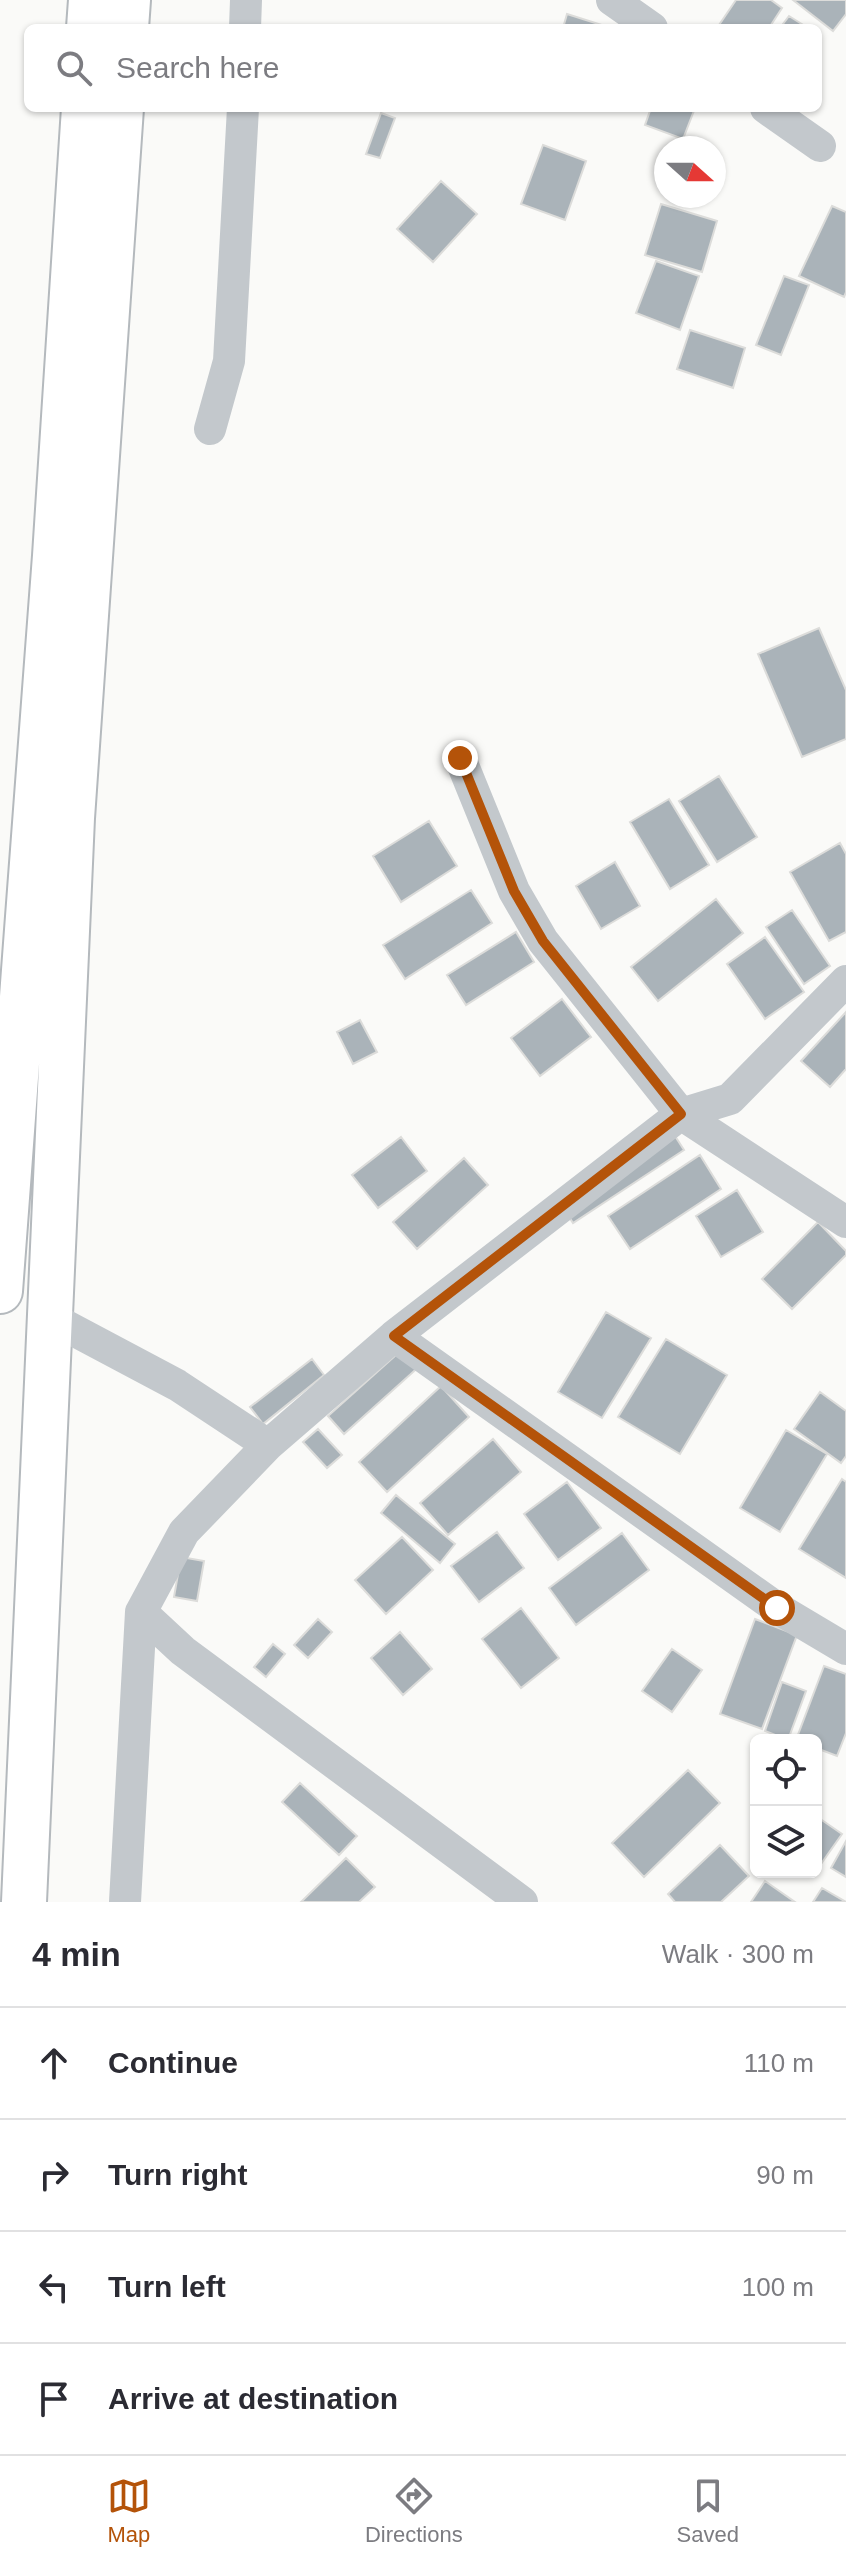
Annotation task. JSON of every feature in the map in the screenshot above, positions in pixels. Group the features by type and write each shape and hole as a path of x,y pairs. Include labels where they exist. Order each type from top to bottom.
{"highway":[{"path":"89,24 91,0"},
{"path":"126,24 128,0"},
{"path":"24,1902 49,1317 54,571 84,112"},
{"path":"0,1291 53,817 121,112"}],"street":[{"path":"245,24 246,0"},
{"path":"612,0 646,24"},
{"path":"210,429 229,361 243,112"},
{"path":"772,112 820,146"},
{"path":"460,758 514,891 543,941 681,1114 846,1222"},
{"path":"125,1902 141,1612 184,1532 268,1445 394,1336 681,1114 730,1099 846,981"},
{"path":"49,1317 177,1385 268,1445"},
{"path":"394,1336 777,1608 846,1649"},
{"path":"141,1612 183,1651 522,1902"}],"building":[{"path":"736,0 771,0 782,8 772,24 720,24"},
{"path":"793,0 846,0 846,14 833,31"},
{"path":"567,14 599,24 564,24"},
{"path":"789,16 802,24 783,24"},
{"path":"650,112 693,112 684,136 675,136 645,125"},
{"path":"381,113 395,118 380,158 366,154"},
{"path":"543,145 586,161 565,220 521,204"},
{"path":"441,181 477,214 433,262 397,229"},
{"path":"832,206 846,212 844,297 799,276"},
{"path":"660,208 674,208 717,221 702,272 645,255"},
{"path":"656,261 699,276 680,330 636,313"},
{"path":"784,276 809,285 781,355 756,345"},
{"path":"690,330 745,348 733,388 677,369"},
{"path":"819,628 846,690 846,739 802,757 758,654"},
{"path":"719,776 757,837 717,862 679,801"},
{"path":"669,799 709,865 670,889 630,822"},
{"path":"429,821 457,866 401,902 373,856"},
{"path":"840,843 846,854 846,932 829,941 790,872"},
{"path":"615,862 640,906 601,929 576,886"},
{"path":"471,890 492,923 405,979 383,945"},
{"path":"716,899 743,933 658,1001 631,967"},
{"path":"792,910 830,966 804,984 766,927"},
{"path":"516,932 534,962 466,1005 447,975"},
{"path":"765,937 804,992 765,1019 727,964"},
{"path":"562,999 591,1037 540,1076 511,1038"},
{"path":"846,1012 846,1069 830,1087 801,1061"},
{"path":"360,1020 377,1052 353,1064 337,1032"},
{"path":"675,1136 684,1150 573,1223 564,1209"},
{"path":"401,1137 427,1171 378,1208 352,1175"},
{"path":"700,1155 721,1189 630,1249 608,1216"},
{"path":"464,1158 488,1185 417,1249 393,1222"},
{"path":"737,1190 763,1232 721,1257 696,1216"},
{"path":"818,1222 846,1251 846,1255 792,1309 762,1279"},
{"path":"606,1312 651,1338 602,1418 558,1392"},
{"path":"666,1339 727,1375 680,1454 618,1417"},
{"path":"406,1346 422,1364 344,1434 328,1416"},
{"path":"312,1359 324,1375 263,1424 250,1407"},
{"path":"441,1386 469,1417 387,1492 359,1462"},
{"path":"820,1392 846,1411 846,1456 841,1463 794,1429"},
{"path":"318,1429 342,1455 327,1468 303,1442"},
{"path":"786,1430 827,1454 780,1532 740,1508"},
{"path":"493,1439 521,1472 448,1535 420,1503"},
{"path":"842,1479 846,1482 846,1578 799,1549"},
{"path":"567,1482 601,1528 558,1560 524,1514"},
{"path":"396,1495 455,1544 440,1563 381,1513"},
{"path":"497,1532 524,1568 479,1602 451,1566"},
{"path":"622,1533 649,1570 576,1625 549,1588"},
{"path":"402,1537 433,1570 386,1614 355,1580"},
{"path":"181,1557 204,1561 197,1601 174,1597"},
{"path":"521,1608 559,1658 521,1688 482,1639"},
{"path":"318,1619 332,1632 308,1658 294,1645"},
{"path":"755,1619 797,1635 762,1729 720,1714"},
{"path":"400,1632 432,1669 403,1695 371,1658"},
{"path":"273,1644 285,1654 266,1677 254,1667"},
{"path":"672,1649 702,1670 672,1712 642,1691"},
{"path":"824,1666 846,1674 846,1733 837,1756 822,1750 822,1734 798,1734"},
{"path":"782,1682 806,1691 790,1734 765,1731"},
{"path":"688,1770 720,1803 644,1877 612,1843"},
{"path":"300,1783 357,1836 339,1855 282,1802"},
{"path":"822,1820 842,1834 822,1862"},
{"path":"846,1841 846,1877 831,1868"},
{"path":"720,1845 749,1876 721,1902 675,1902 668,1894"},
{"path":"346,1858 375,1887 359,1902 301,1902"},
{"path":"765,1881 795,1902 751,1902"},
{"path":"822,1888 846,1902 813,1902"}],"route":[{"path":"460,758 514,891 543,941 681,1114 394,1336 777,1608"}]}
